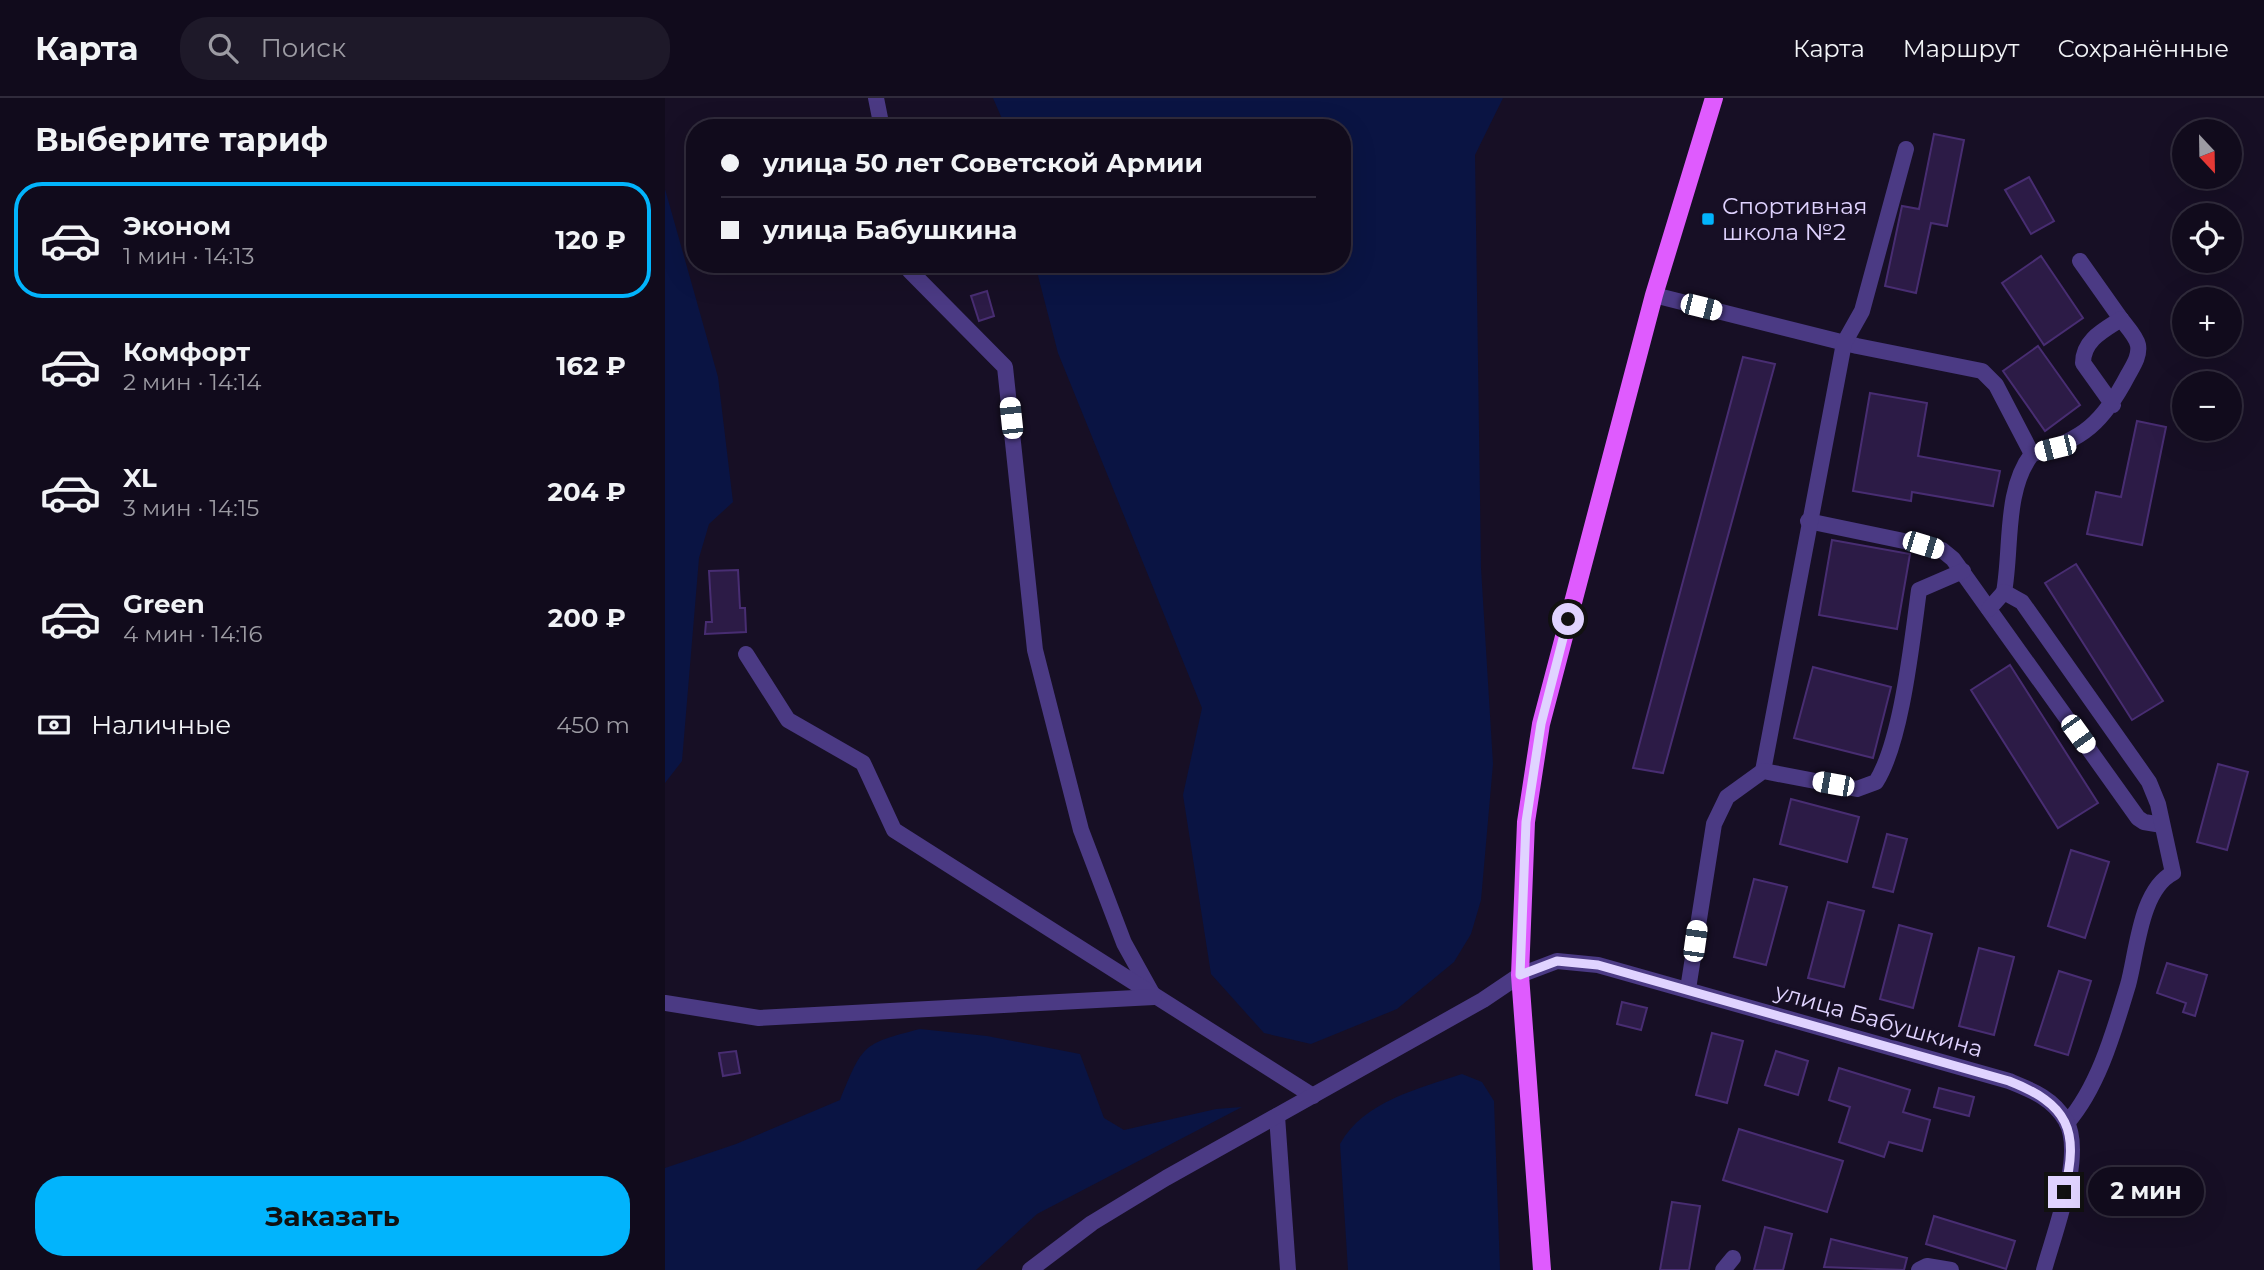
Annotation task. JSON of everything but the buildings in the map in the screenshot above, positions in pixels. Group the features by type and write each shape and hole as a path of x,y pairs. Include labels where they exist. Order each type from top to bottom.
{"main road":[{"path":"1542,1270 1520,975 1526,822 1541,724 1654,295 1714,98"}],"street":[{"path":"877,98 880,119"},
{"path":"1688,989 1713,824 1727,797 1763,771 1808,521 1844,343 1862,311 1906,149"},
{"path":"1989,609 2004,592 2017,483 2023,465 2032,454 2070,441 2103,417 2113,405 2139,354 2135,338 2080,261"},
{"path":"912,273 1005,367 1035,650 1081,830 1124,943 1154,997"},
{"path":"1654,295 1844,343 1982,371 1996,385 2032,454"},
{"path":"2113,405 2083,363 2083,354 2092,339 2120,318"},
{"path":"1808,521 1942,550 1963,572 2138,818 2144,822 2162,825"},
{"path":"1763,771 1857,789 1876,782 1885,766 1907,677 1919,590 1963,572"},
{"path":"2004,592 2022,602 2031,613 2142,771 2158,804 2173,873 2159,884 2136,937 2129,983 2089,1093 2067,1123 2072,1146 2071,1165 2045,1270"},
{"path":"746,654 788,720 863,763 894,830 1314,1096"},
{"name":"улица Бабушкина","path":"1030,1270 1092,1223 1483,1000 1520,975 1557,961 1598,965 2009,1081 2046,1099 2067,1123"},
{"path":"665,1003 759,1018 1154,997"},
{"path":"1277,1116 1288,1270"},
{"path":"1919,1270 1927,1266 1951,1270"}],"shaded area":[{"path":"993,98 1503,98 1475,155 1481,568 1493,764 1481,900 1471,934 1454,962 1397,1009 1311,1044 1264,1033 1211,974 1183,795 1202,708 1058,353 1037,273 1351,273 1351,119 1002,119"},
{"path":"665,189 686,263 686,273 689,273 718,377 733,502 709,524 699,558 682,761 665,783"},
{"path":"920,1029 987,1036 1080,1054 1104,1118 1124,1130 1216,1109 1242,1107 1037,1214 976,1270 665,1270 665,1168 736,1144 840,1100 854,1068 867,1050 886,1039"},
{"path":"1462,1074 1482,1082 1494,1101 1500,1270 1348,1270 1340,1144 1350,1129 1378,1107 1410,1091"}],"place":[{"name":"Спортивная школа №2","path":"1708,219"}],"route":[{"path":"1568,619 1541,724 1526,822 1520,975 1557,961 1598,965 2009,1081 2035,1091 2057,1108 2067,1123 2072,1146 2071,1165 2064,1192"}]}
